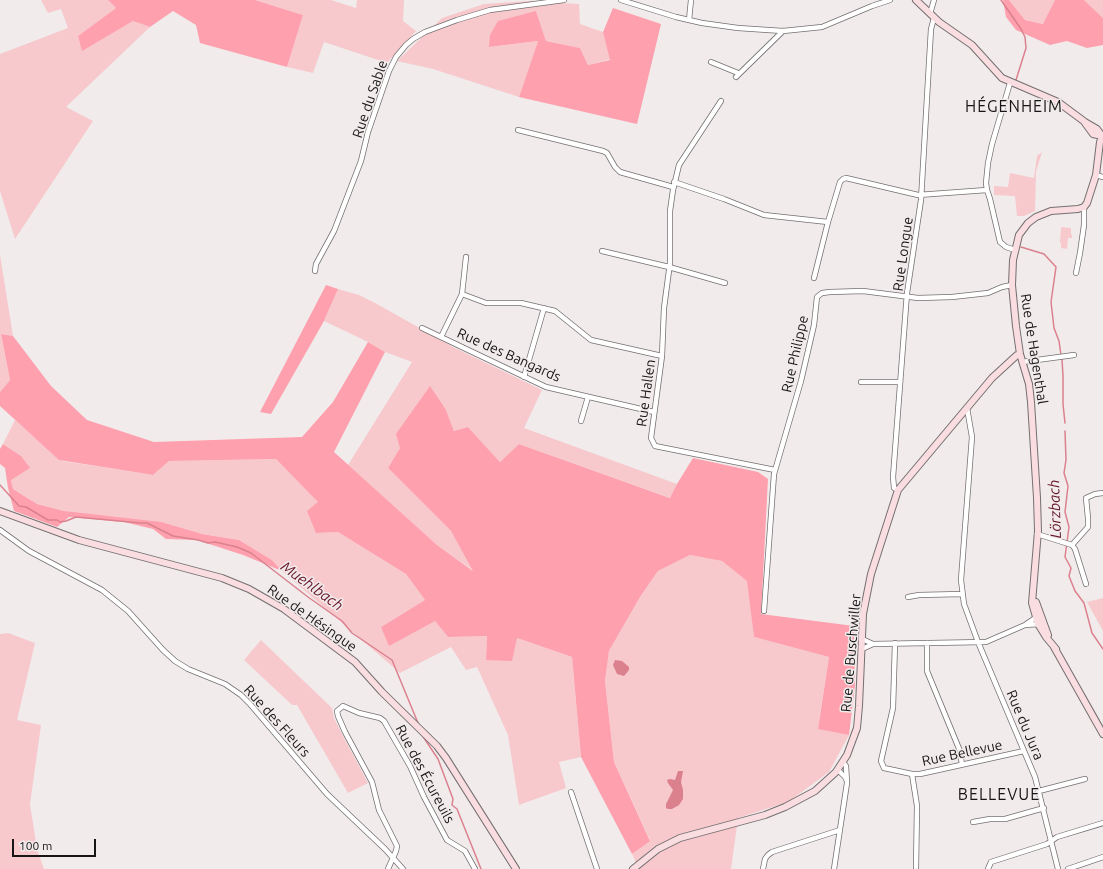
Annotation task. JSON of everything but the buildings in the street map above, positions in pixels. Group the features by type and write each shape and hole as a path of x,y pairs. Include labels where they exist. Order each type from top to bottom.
{"street":[{"name":"Rue du Sable","path":"315,271 316,264 334,231 361,161 368,132 389,71 396,57 406,45 425,32 490,10 564,0"},
{"path":"621,0 689,20 738,28 784,31 822,27 890,0"},
{"path":"689,20 691,0"},
{"path":"916,0 932,16 972,46 993,71 1002,78 1010,83 1051,99 1062,105 1085,122 1097,128 1103,135 1100,142 1096,175 1090,198 1084,206 1084,225 1076,273"},
{"name":"Rue Longue","path":"898,490 894,488 893,477 907,296 922,195 931,29 934,0"},
{"path":"711,62 737,75 784,31"},
{"path":"1010,83 992,144 988,163 986,190 990,199 1000,242 1006,247 1015,250"},
{"name":"Rue Hallen","path":"721,101 679,165 674,184 670,211 670,251 664,308 662,356 651,438 655,446 776,470"},
{"path":"518,130 603,151 607,154 620,172 674,184 724,199 764,215 828,222"},
{"path":"1096,175 1103,177"},
{"path":"814,278 828,222 840,182 843,179 846,178 922,195 986,190"},
{"name":"Rue de Hagenthal","path":"1084,206 1078,209 1051,212 1036,217 1028,223 1022,230 1015,250 1012,270 1012,285 1020,354 1029,384 1031,402 1037,498 1037,534 1033,591 1038,616 1103,734"},
{"path":"602,251 669,267 725,283"},
{"path":"441,337 462,294 466,257"},
{"name":"Rue Philippe","path":"764,611 776,470 801,381 814,324 817,297 822,293 856,291 918,298 972,295 988,293 1002,287 1012,285"},
{"path":"462,294 486,303 521,303 555,311 591,340 662,356"},
{"path":"524,377 544,308"},
{"name":"Rue des Bangards","path":"422,328 546,387 654,412"},
{"name":"Rue de Buschwiller","path":"633,869 658,849 680,838 765,815 785,807 815,791 838,770 851,746 856,728 859,706 863,614 871,574 898,490 992,378 1020,354"},
{"path":"1022,362 1074,355"},
{"path":"861,382 900,382"},
{"path":"581,421 588,397"},
{"name":"Rue du Jura","path":"967,408 972,437 961,580 962,594 964,604 978,642 1035,777 1044,808 1058,869"},
{"path":"1072,545 1088,527 1086,498 1090,495 1103,493"},
{"name":"Rue de Hésingue","path":"2,512 90,544 222,578 266,598 305,624 351,659 437,746 516,869"},
{"name":"Rue des Fleurs","path":"0,530 29,551 102,590 128,611 163,650 175,661 188,669 224,684 241,695 327,794 393,857 403,869"},
{"path":"1037,534 1072,545 1075,548 1086,584"},
{"path":"908,597 919,595 962,594"},
{"path":"862,639 873,644 986,642 1025,625 1038,616"},
{"path":"1025,625 1041,623"},
{"path":"927,642 927,672 960,751 962,765"},
{"path":"862,649 873,644"},
{"name":"Rue Bellevue","path":"895,644 893,708 881,761 882,765 887,769 912,774 926,773 1024,751"},
{"name":"Rue des Écureuils","path":"393,857 397,846 379,810 372,782 338,716 337,711 341,707 345,706 353,711 380,718 384,721 410,766 424,797 447,840 465,851 475,869"},
{"path":"834,869 848,783 846,766 843,762"},
{"path":"838,770 845,776 848,783"},
{"path":"912,774 917,806 916,869"},
{"path":"1039,791 1085,778"},
{"path":"572,792 597,869"},
{"path":"973,822 990,819 1005,819 1044,808"},
{"path":"988,869 991,862 1047,844 1057,837 1103,823"},
{"path":"763,869 765,859 772,852 840,830"},
{"path":"388,869 393,857"},
{"path":"1068,869 1103,857"}],"shaded area":[{"path":"41,0 108,0 116,8 78,36 82,50 133,21 150,27 66,107 93,121 15,239 0,191 0,54 68,28 61,9 48,13"},
{"path":"108,0 255,0 303,15 287,67 200,43 196,25 173,11 150,27 133,21 82,51 78,36 116,8"},
{"path":"255,0 331,0 356,8 357,0 404,0 403,21 416,31 387,63 324,42 313,73 287,67 303,15"},
{"path":"1003,0 1009,0 1025,20 1043,24 1055,0 1084,0 1103,18 1103,45 1087,48 1067,41 1050,45 1016,30 1006,17"},
{"path":"1009,0 1055,0 1044,24 1025,20"},
{"path":"1084,0 1103,0 1103,18"},
{"path":"529,1 579,4 580,24 603,32 611,59 588,65 580,48 546,41 536,11 490,35 490,47 538,41 519,97 433,69 397,61 442,18 484,4"},
{"path":"613,8 661,24 637,124 519,97 538,41 489,47 490,35 498,21 536,11 546,41 580,48 588,65 610,60 603,32"},
{"path":"1042,152 1036,172 1035,211 1024,216 1017,216 1015,196 994,195 994,186 1008,187 1010,173 1034,178 1037,156"},
{"path":"1061,227 1071,228 1072,238 1068,238 1067,249 1061,248"},
{"path":"0,255 13,336 1,334 10,380 0,392"},
{"path":"326,285 338,289 324,321 271,414 260,412"},
{"path":"338,289 359,295 455,348 542,390 524,428 677,484 671,498 519,444 500,462 468,427 454,431 446,410 400,448 388,468 451,531 474,571 437,545 348,465 412,362 385,352 368,342 324,321"},
{"path":"1,334 13,336 51,386 87,420 154,442 302,437 333,402 368,342 385,352 334,452 437,545 473,571 451,531 388,468 400,448 396,434 430,386 446,410 454,431 468,427 500,462 519,444 670,498 693,458 758,472 768,479 761,614 854,626 855,685 849,735 818,729 829,657 754,637 747,581 722,561 690,555 658,571 640,597 609,651 605,681 614,762 650,841 632,854 581,757 572,657 517,638 512,661 486,660 487,636 448,637 435,621 389,646 381,627 425,600 406,574 338,532 316,533 307,511 318,502 276,459 169,461 153,475 59,460 0,406 0,392 10,380"},
{"path":"15,420 62,461 153,475 169,461 276,459 319,502 316,533 338,532 406,574 425,600 381,627 435,621 448,637 487,636 486,659 517,638 572,657 581,757 559,762 566,788 519,805 508,735 477,667 466,670 451,647 400,673 282,571 272,560 239,540 64,511 37,504 13,489 11,480 21,456 3,444"},
{"path":"3,444 21,456 30,468 11,480 13,489 37,504 64,511 161,522 202,534 239,540 272,560 282,571 243,555 197,540 166,539 153,529 124,522 69,517 57,527 14,511 5,468 0,464 0,449"},
{"path":"690,555 722,561 748,581 754,637 829,657 818,728 849,735 829,772 788,802 738,818 731,869 639,869 632,854 650,840 614,762 605,681 609,651 640,597 658,571"},
{"path":"1103,598 1103,631 1087,602"},
{"path":"8,633 35,643 17,720 41,725 30,804 37,849 44,869 0,869 0,634"},
{"path":"261,640 332,708 334,718 368,783 348,793 297,705 292,705 244,660"},
{"path":"615,660 622,661 629,667 629,670 624,676 617,674 613,665"},
{"path":"678,771 683,771 681,782 683,799 679,805 672,809 668,809 666,808 666,804 673,790 667,780 675,780"}],"waterway":[{"path":"1001,0 1025,37 1026,48 1016,80"},
{"path":"1021,247 1044,254 1056,267 1051,302 1054,328 1059,341 1061,355"},
{"path":"1062,359 1065,423"},
{"name":"Lörzbach","path":"1065,431 1066,460 1064,473 1068,486 1065,512 1069,527 1065,557 1071,568 1069,576 1075,591 1084,603 1092,633 1103,649"},
{"name":"Muehlbach","path":"0,485 19,506 26,507 48,520 57,520 60,522 76,517 147,523 173,536 208,543 215,542 237,547 251,553 342,621 352,633 392,660 418,723"},
{"name":"Muehlbach","path":"420,732 438,759 453,799 452,805 457,809 481,869"}],"district":[{"name":"HÉGENHEIM","path":"1014,107"},
{"name":"BELLEVUE","path":"999,795"}]}
